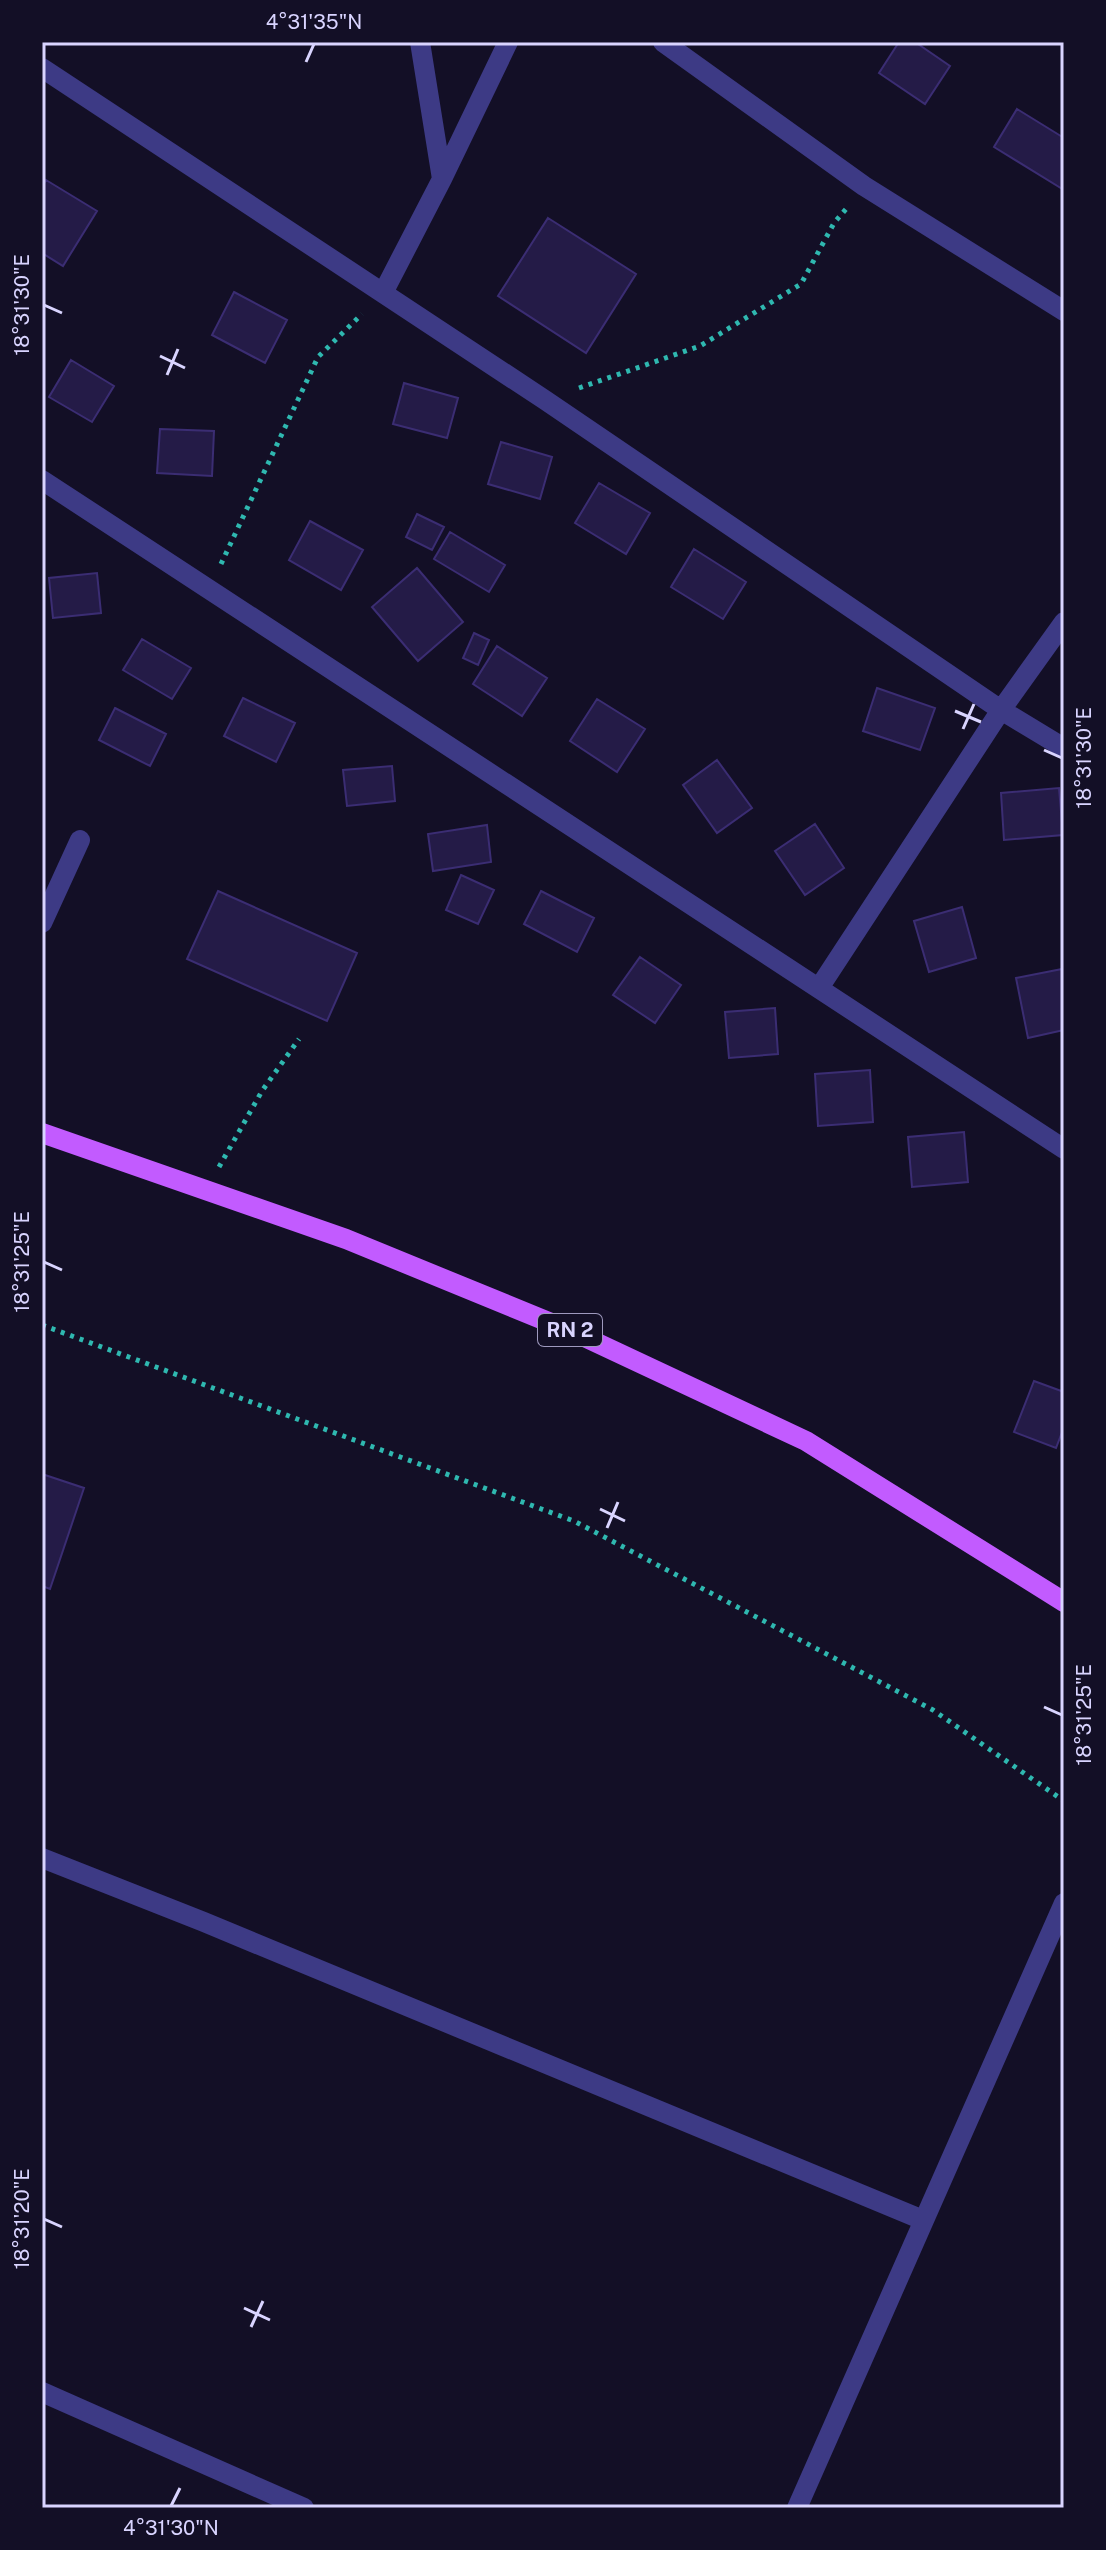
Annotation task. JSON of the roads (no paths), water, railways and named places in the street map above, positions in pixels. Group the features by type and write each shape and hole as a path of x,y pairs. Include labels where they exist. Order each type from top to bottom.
{"main road":[{"name":"RN 2","path":"42,1133 346,1239 578,1334 754,1415 829,1454 1064,1602"}],"street":[{"path":"420,42 442,179"},
{"path":"383,293 508,42"},
{"path":"663,42 864,186 1064,311"},
{"path":"42,68 545,400 1001,710 1064,748"},
{"path":"42,480 1064,1149"},
{"path":"819,988 1001,710 1064,622"},
{"path":"42,923 80,840"},
{"path":"42,1858 923,2220"},
{"path":"797,2508 1064,1903"},
{"path":"42,2392 304,2508"}]}
